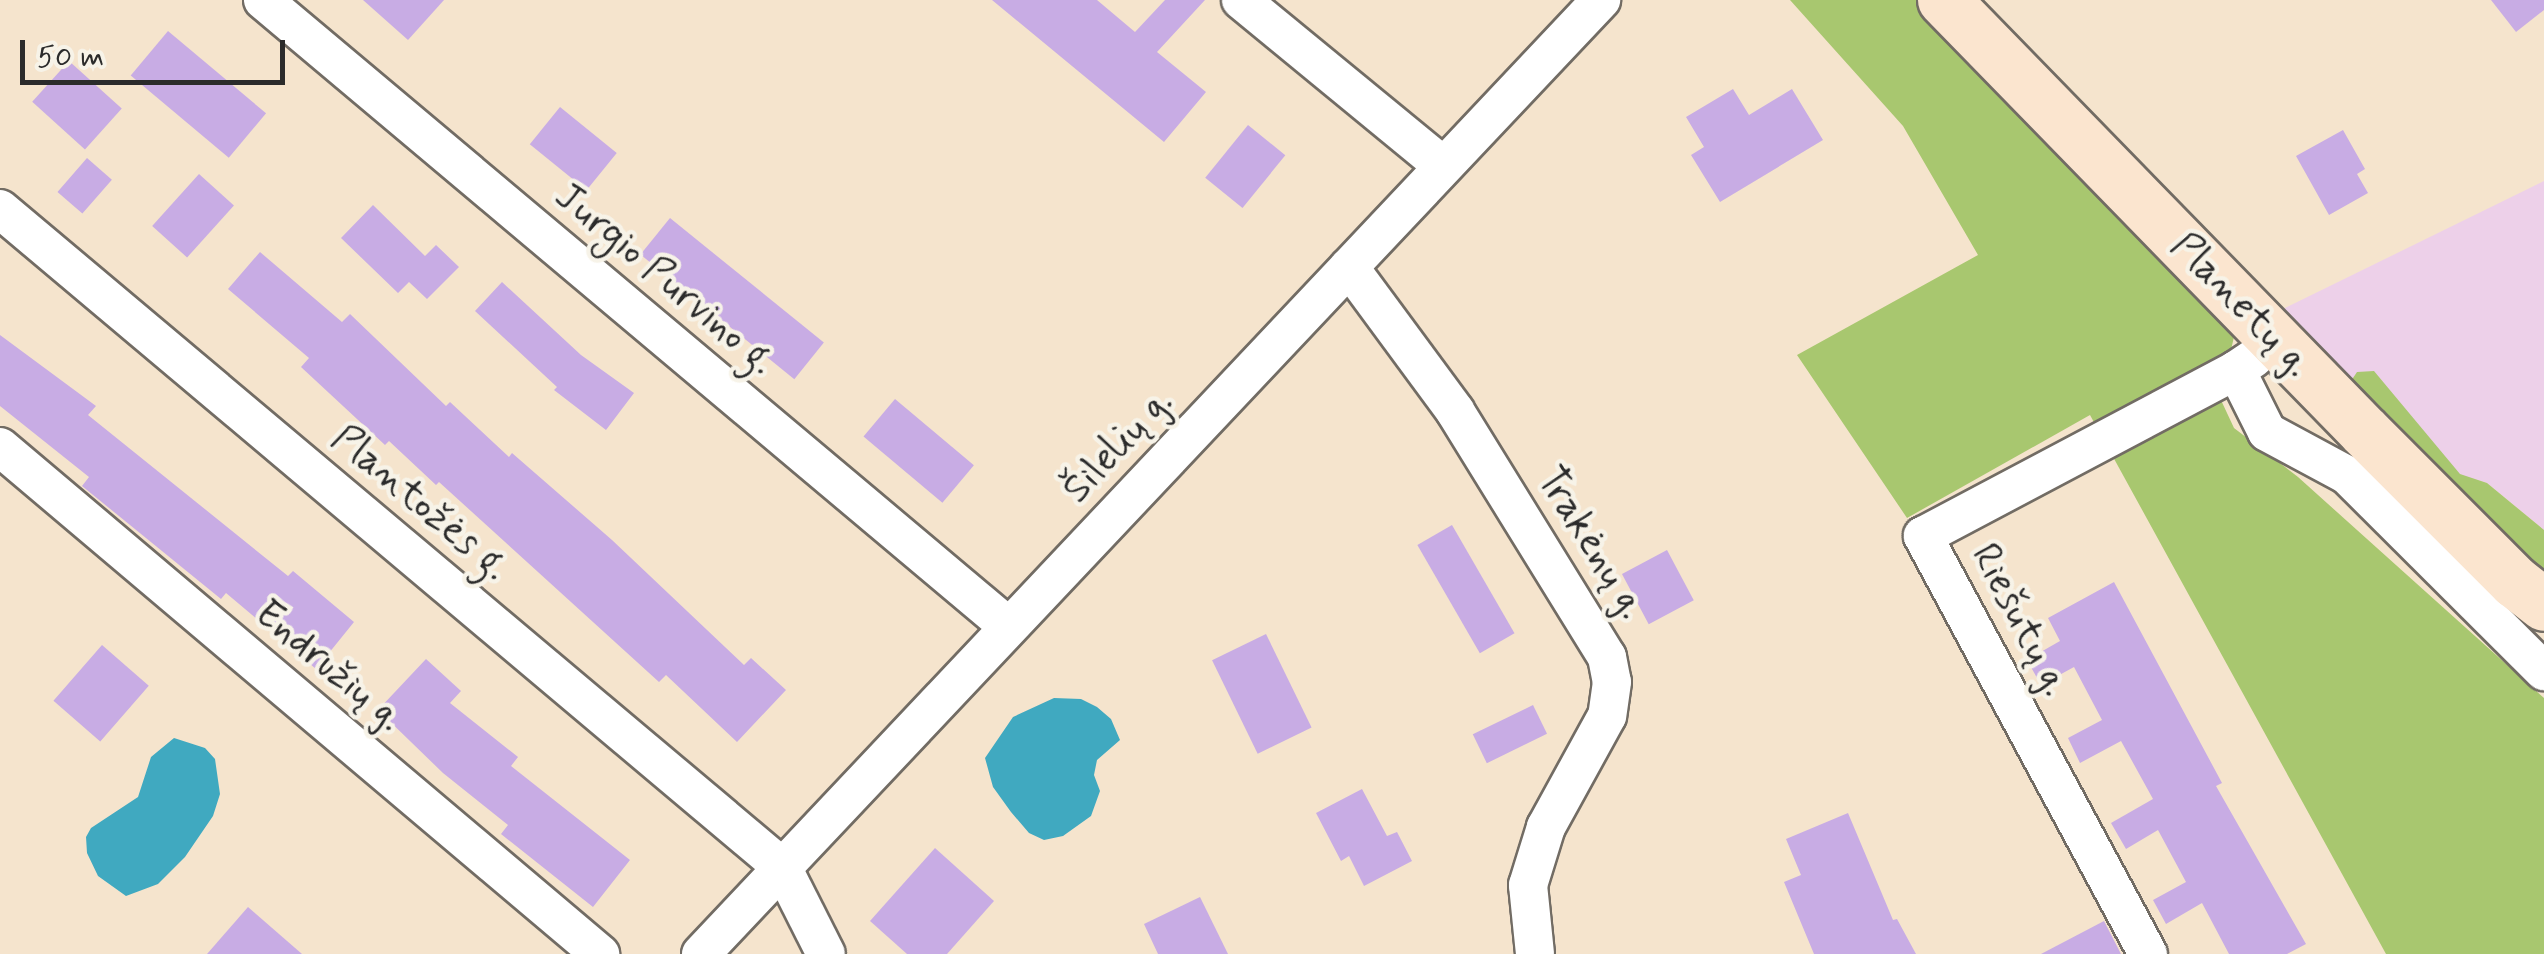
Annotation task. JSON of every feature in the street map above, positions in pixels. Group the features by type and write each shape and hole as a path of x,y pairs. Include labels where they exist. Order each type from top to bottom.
{"main road":[{"name":"Planetų g.","path":"1944,0 2257,356 2544,605"}],"street":[{"name":"Jurgio Purvino g.","path":"263,0 1009,627"},
{"path":"1241,0 1444,166"},
{"name":"Šilelių g.","path":"702,954 1601,0"},
{"name":"Plantožės g.","path":"0,208 782,867"},
{"name":"Trakėnų g.","path":"1349,266 1455,411 1608,657 1612,682 1606,716 1546,826 1528,885 1536,954"},
{"path":"2257,356 2267,432 2348,475 2544,671"},
{"name":"Riešutų g.","path":"2148,954 1924,536 2257,356"},
{"name":"Endružių g.","path":"0,447 600,954"},
{"path":"782,867 826,954"}],"shaded area":[{"path":"2544,181 2544,530 2487,483 2460,475 2374,372 2351,381 2279,311"}],"green space":[{"path":"1790,0 1926,0 2236,328 2220,398 2234,428 2298,477 2544,698 2544,954 2386,954 2090,415 1907,518 1797,355 1978,255 1903,126"},
{"path":"2374,371 2460,474 2487,483 2544,530 2544,572 2524,558 2351,381 2357,372"}],"water":[{"path":"1054,698 1081,699 1097,707 1111,719 1120,740 1097,760 1094,775 1100,791 1091,816 1063,836 1044,840 1029,833 993,787 985,758 1013,717"},
{"path":"174,738 205,748 215,759 220,794 213,816 185,857 158,884 126,896 98,876 87,853 86,837 91,828 138,797 151,757"}],"building":[{"path":"363,0 444,0 408,40"},
{"path":"992,0 1097,0 1135,32 1165,0 1205,0 1157,52 1206,92 1164,142"},
{"path":"2491,0 2544,0 2544,10 2516,32"},
{"path":"168,31 266,113 229,158 131,75"},
{"path":"69,61 122,109 85,149 32,102"},
{"path":"1733,89 1749,115 1792,89 1823,140 1720,202 1691,155 1704,147 1686,117"},
{"path":"560,107 617,153 587,190 530,144"},
{"path":"1248,125 1285,155 1243,208 1205,178"},
{"path":"2343,130 2365,169 2357,174 2368,193 2329,215 2296,156"},
{"path":"87,158 112,180 82,214 57,192"},
{"path":"199,174 234,205 187,257 152,226"},
{"path":"373,205 425,256 436,245 459,267 427,299 409,282 398,293 341,238"},
{"path":"670,218 824,343 794,379 640,255"},
{"path":"260,252 342,322 350,314 446,406 450,402 509,457 512,453 612,540 744,665 751,658 786,690 737,742 666,675 659,682 439,482 436,485 389,441 385,445 301,367 309,358 228,289"},
{"path":"502,282 581,355 634,393 606,430 554,390 557,387 475,311"},
{"path":"0,335 96,406 88,415 288,576 293,571 354,622 316,669 226,593 221,599 82,486 89,477 0,406"},
{"path":"895,399 974,465 942,503 864,437"},
{"path":"1452,525 1514,633 1480,653 1417,545"},
{"path":"1667,550 1694,600 1649,624 1622,574"},
{"path":"2114,582 2222,783 2216,786 2306,944 2287,954 2229,954 2202,903 2166,924 2153,900 2186,882 2158,830 2126,849 2111,823 2153,799 2121,741 2080,763 2068,738 2102,720 2074,667 2041,685 2027,660 2060,641 2048,618"},
{"path":"1266,634 1312,727 1258,754 1212,660"},
{"path":"102,645 149,686 100,742 53,701"},
{"path":"426,659 461,691 450,703 518,757 511,766 630,860 593,907 501,834 508,825 443,773 378,710"},
{"path":"1533,705 1547,734 1487,763 1473,734"},
{"path":"1362,789 1387,836 1397,832 1412,861 1364,886 1349,856 1341,861 1316,813"},
{"path":"1848,813 1893,920 1897,919 1916,954 1814,954 1784,882 1801,875 1786,839"},
{"path":"935,848 994,901 947,954 907,954 870,921"},
{"path":"1200,897 1228,954 1158,954 1144,924"},
{"path":"248,907 302,954 207,954"},
{"path":"2104,921 2121,954 2041,954"}]}
